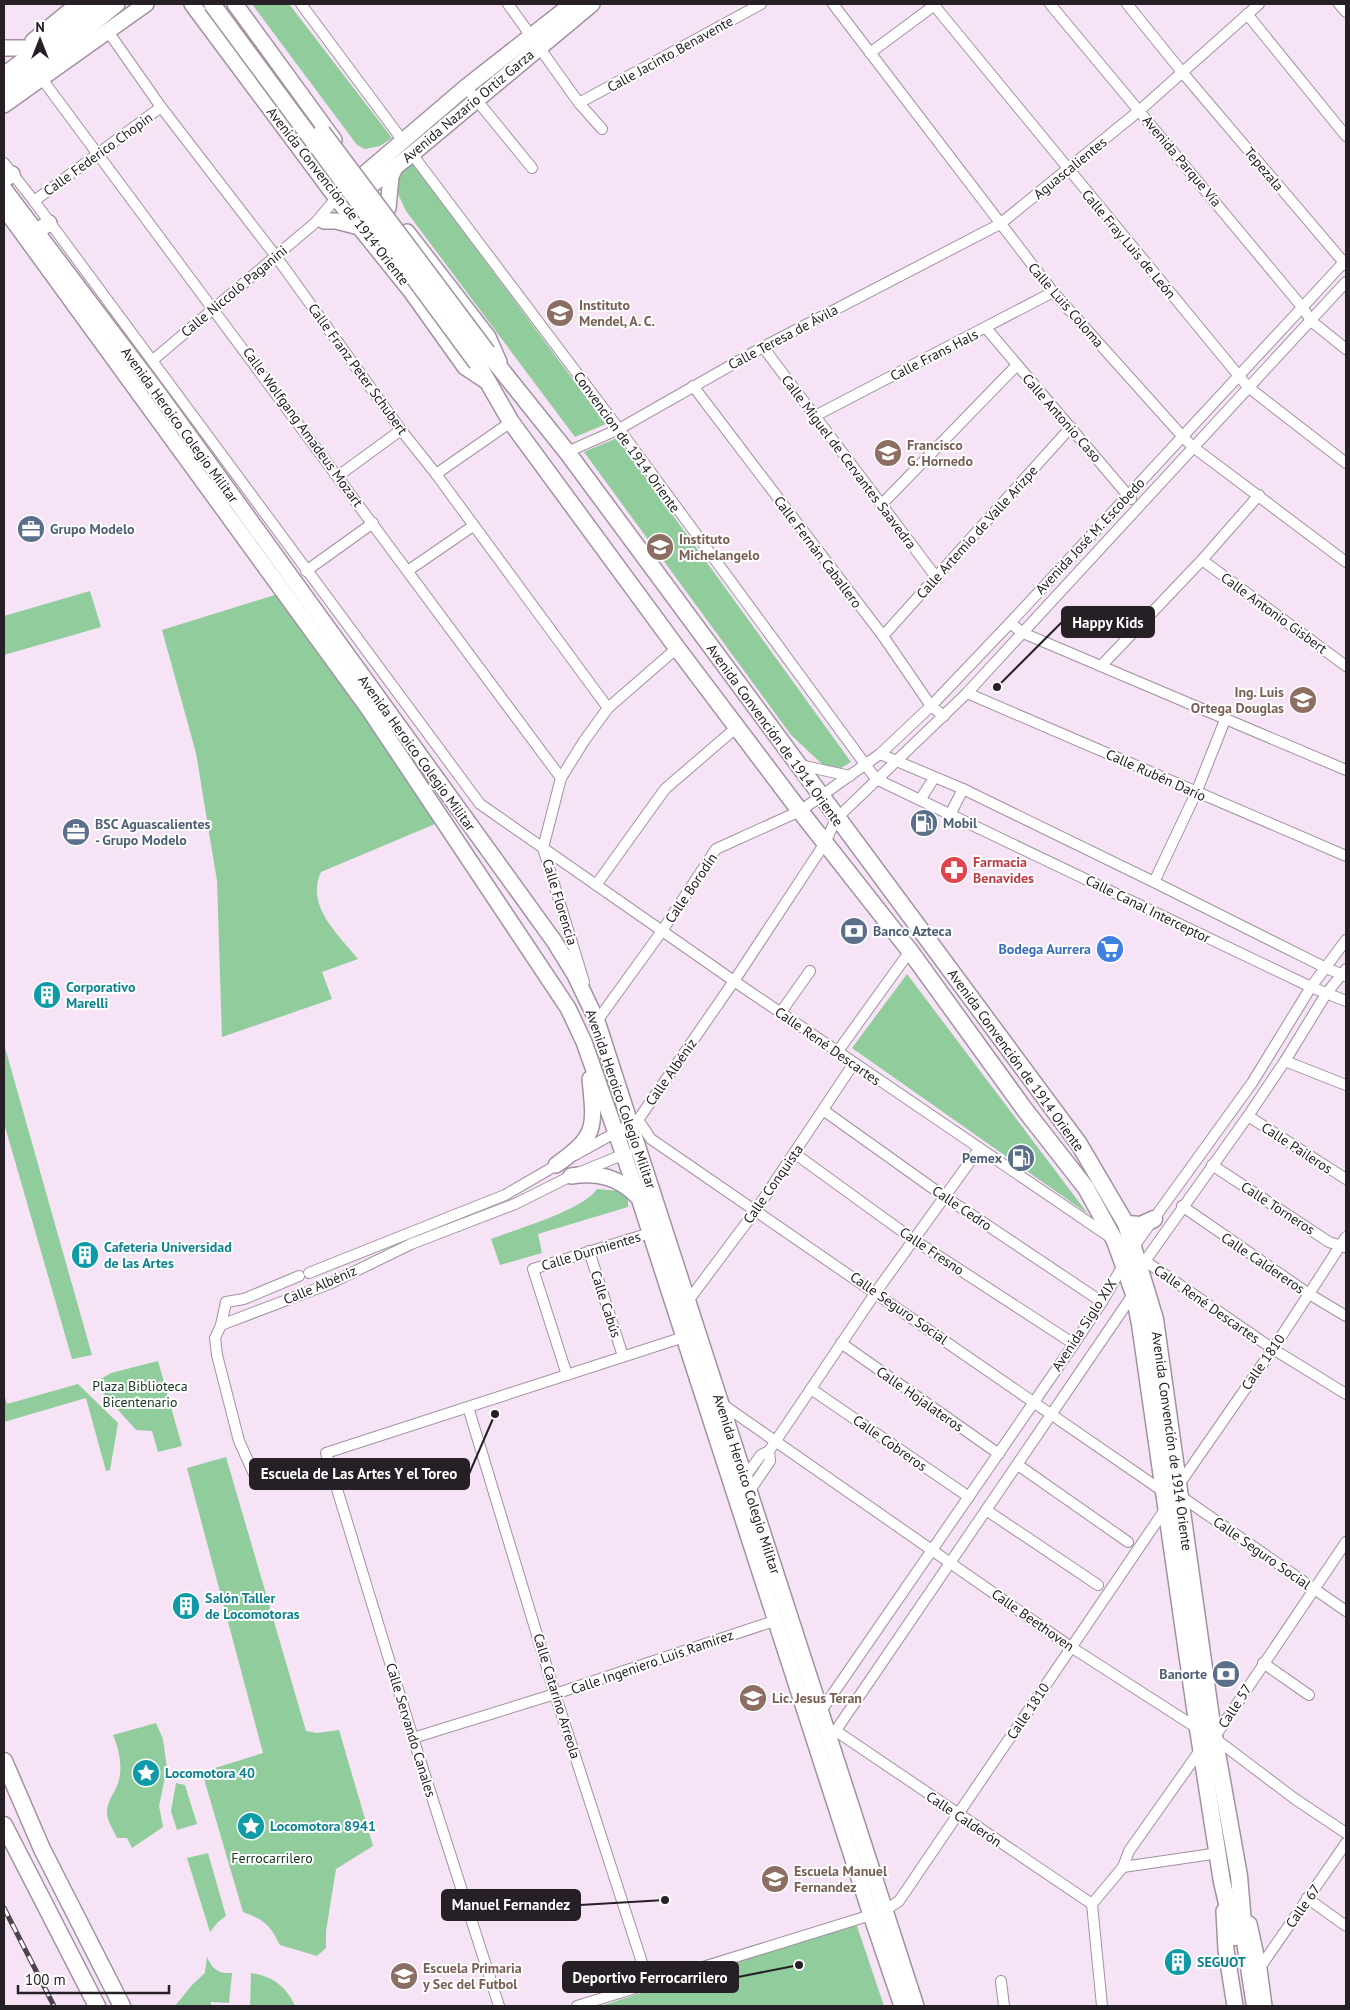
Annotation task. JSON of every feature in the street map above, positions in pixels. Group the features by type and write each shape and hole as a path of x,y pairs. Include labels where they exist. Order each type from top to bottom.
{"main road":[{"name":"Avenida Convención de 1914 Oriente","path":"212,4 482,358 502,370 567,452 836,819 1079,1144 1126,1224 1143,1266 1155,1319 1198,1729 1219,1853 1222,1882 1238,1925 1254,2006"},
{"name":"Avenida Convención de 1914 Oriente","path":"225,4 482,358 489,383 511,422 677,648 800,811 910,951 1026,1110 1086,1188 1115,1240 1122,1265 1134,1294 1172,1495 1239,1876 1238,1925 1245,2006"},
{"path":"1126,1224 1141,1225 1154,1219"},
{"path":"5,1765 42,1849 122,2006"},
{"path":"4,1825 97,2006"}],"street":[{"path":"4,63 78,4"},
{"path":"4,75 98,4"},
{"path":"4,91 78,36 117,4"},
{"path":"4,105 146,4"},
{"name":"Avenida Convención de 1914 Oriente","path":"192,4 359,227 410,290 465,367 489,383"},
{"name":"Avenida Convención de 1914 Oriente","path":"235,4 366,180 488,337 502,370"},
{"path":"301,4 403,141"},
{"path":"508,4 579,103 602,129"},
{"name":"Avenida Nazario Ortiz Garza","path":"536,42 572,4"},
{"name":"Avenida Nazario Ortiz Garza","path":"340,202 366,180 403,141 470,93 536,42 592,4"},
{"name":"Calle Jacinto Benavente","path":"579,103 761,4"},
{"name":"Calle Luis Coloma","path":"833,4 1053,292 1183,437 1193,447 1346,562"},
{"path":"870,53 934,4"},
{"name":"Calle Fray Luis de León","path":"934,4 1238,376 1248,387 1346,463"},
{"name":"Avenida Parque Vía","path":"1050,4 1140,110 1303,308 1311,321 1346,349"},
{"path":"1127,4 1182,72"},
{"name":"Aguascalientes","path":"1000,224 1140,110 1260,4"},
{"path":"1339,4 1346,12"},
{"path":"1247,14 1346,136"},
{"name":"Calle Franz Peter Schubert","path":"107,30 161,107 275,255 401,430 436,474 608,708"},
{"path":"4,48 24,48"},
{"name":"Tepezala","path":"1182,72 1345,262"},
{"name":"Calle Wolfgang Amadeus Mozart","path":"42,79 214,307 561,778"},
{"path":"470,93 532,168"},
{"name":"Avenida Nazario Ortiz Garza","path":"366,180 396,166 412,154 470,93"},
{"name":"Calle Federico Chopin","path":"34,201 161,107"},
{"name":"Convencion de 1914 Oriente","path":"412,154 619,429 876,779"},
{"path":"388,208 391,176 396,166"},
{"name":"Avenida Heroico Colegio Militar","path":"7,172 34,201 153,360 306,571 480,804 543,848"},
{"name":"Avenida Heroico Colegio Militar","path":"4,189 159,394 554,941 575,975 596,1021 633,1123 638,1147 722,1404 742,1492 777,1620 878,1913 916,2006"},
{"name":"Calle Niccolò Paganini","path":"153,360 275,255 320,222 340,202"},
{"name":"Avenida Heroico Colegio Militar","path":"4,208 368,708 559,991 588,1052 639,1198 684,1336 821,1711 833,1735 902,2006"},
{"path":"320,222 336,221 359,227"},
{"path":"36,232 49,223"},
{"name":"Calle Teresa de Ávila","path":"567,452 619,429 763,347 1000,224"},
{"name":"Avenida José M. Escobedo","path":"820,796 880,754 931,706 1345,262"},
{"name":"Avenida José M. Escobedo","path":"836,819 967,693 1346,282"},
{"name":"Calle Frans Hals","path":"815,416 1053,292"},
{"name":"Calle Antonio Caso","path":"986,328 1138,506"},
{"name":"Calle Miguel de Cervantes Saavedra","path":"763,347 936,576"},
{"path":"881,504 1017,365"},
{"name":"Calle Fernán Caballero","path":"693,386 883,636 931,706 944,716"},
{"path":"436,474 511,422"},
{"name":"Calle Artemio de Valle Arizpe","path":"883,636 1071,427"},
{"path":"338,476 401,430"},
{"path":"1102,665 1202,560 1259,495"},
{"path":"306,571 373,523"},
{"path":"409,570 473,526"},
{"name":"Calle Antonio Gisbert","path":"1202,560 1346,666"},
{"path":"1010,623 1023,633 1102,665 1224,720 1346,770"},
{"name":"Calle Florencia","path":"596,1021 543,848 561,778 584,741 608,708 677,648"},
{"name":"Calle Rubén Darío","path":"967,693 1346,856"},
{"path":"1154,882 1196,793 1224,720"},
{"path":"596,885 665,789 737,727"},
{"name":"Calle Canal Interceptor","path":"880,754 963,789 1326,968 1345,973"},
{"path":"797,764 850,776"},
{"path":"920,800 934,778"},
{"name":"Calle Canal Interceptor","path":"876,779 1311,987 1346,1001"},
{"path":"950,815 963,789"},
{"name":"Calle Borodín","path":"596,1021 662,931 716,849 800,811 820,796"},
{"name":"Calle Albéniz","path":"221,1325 226,1302 251,1296 505,1195 633,1123 734,981 825,842 836,819"},
{"name":"Calle René Descartes","path":"543,848 979,1149 1115,1240"},
{"name":"Avenida Siglo XIX","path":"821,1711 1074,1344 1102,1302 1134,1247 1252,1084 1311,987 1346,940"},
{"path":"838,1051 910,951"},
{"path":"781,1012 810,971"},
{"name":"Avenida Siglo XIX","path":"833,1735 1134,1294 1143,1266 1182,1206 1285,1062 1326,994 1345,973"},
{"path":"556,1165 578,1149 591,1131 592,1099 588,1052"},
{"path":"1285,1062 1346,1085"},
{"name":"Calle Conquista","path":"688,1302 756,1210 854,1063"},
{"name":"Calle Cedro","path":"823,1110 945,1197 1102,1302"},
{"name":"Calle Paileros","path":"1248,1116 1346,1179"},
{"name":"Calle Seguro Social","path":"633,1123 651,1139 1051,1413 1346,1611"},
{"name":"Calle Albéniz","path":"221,1325 329,1284 411,1244 515,1204 638,1147"},
{"path":"742,1492 770,1461 772,1447 840,1343 979,1149"},
{"name":"Calle Fresno","path":"794,1153 914,1240 1074,1344"},
{"name":"Calle Torneros","path":"1212,1165 1328,1242 1344,1244"},
{"path":"572,1176 600,1175 615,1179 628,1187 639,1198"},
{"name":"Calle Caldereros","path":"1182,1206 1309,1294 1346,1316"},
{"name":"Calle Durmientes","path":"567,1375 533,1269 650,1233"},
{"name":"Calle 1810","path":"878,1913 899,1901 1071,1648 1172,1495 1344,1244"},
{"name":"Calle Cabús","path":"590,1251 623,1356"},
{"name":"Calle René Descartes","path":"1143,1266 1346,1394"},
{"path":"322,1267 329,1284"},
{"path":"251,1296 258,1311"},
{"path":"221,1325 215,1338 217,1355 239,1441 254,1474"},
{"path":"468,1407 684,1336"},
{"name":"Calle Hojalateros","path":"840,1343 999,1454"},
{"name":"Calle Cobreros","path":"811,1389 969,1497"},
{"name":"Calle Beethoven","path":"722,1404 772,1447 951,1562 1071,1648 1198,1729 1214,1737 1295,1799 1346,1833"},
{"name":"Calle Servando Canales","path":"468,1407 326,1453 413,1738 498,2006"},
{"name":"Calle Catarino Arreola","path":"468,1407 555,1694 649,1984"},
{"path":"1018,1465 1128,1542"},
{"path":"986,1510 1098,1584"},
{"name":"Calle 57","path":"1092,1904 1123,1868 1129,1851 1202,1748 1214,1737 1346,1542"},
{"name":"Calle Ingeniero Luis Ramírez","path":"413,1738 555,1694 777,1620"},
{"path":"1263,1663 1309,1695"},
{"name":"Calle Calderón","path":"833,1735 1092,1904"},
{"name":"Calle 67","path":"1259,1969 1346,1843"},
{"path":"1123,1868 1219,1853"},
{"name":"Avenida Convención de 1914 Oriente","path":"1239,1876 1259,1969 1264,2006"},
{"name":"Avenida Convención de 1914 Oriente","path":"1222,1882 1226,1950 1236,2006"},
{"path":"1307,1898 1346,1926"},
{"path":"1092,1904 1102,2006"},
{"path":"577,2006 878,1913"},
{"path":"1001,1981 1004,2006"}],"green space":[{"path":"252,4 289,4 392,138 380,146 365,149 357,145"},
{"path":"413,164 606,424 575,437 406,211 397,192 399,175"},
{"path":"617,438 851,762 841,768 823,765 791,735 584,452"},
{"path":"90,591 101,627 4,655 4,616"},
{"path":"278,594 380,734 435,824 321,872 317,885 317,897 321,908 326,919 358,959 322,972 332,999 222,1037 217,881 196,753 162,630"},
{"path":"907,974 1088,1214 852,1048"},
{"path":"4,1044 92,1355 72,1359 4,1123"},
{"path":"597,1189 620,1191 628,1198 628,1207 538,1234 542,1253 500,1265 491,1239 564,1211 589,1197"},
{"name":"Plaza Biblioteca Bicentenario","path":"158,1361 182,1446 158,1452 152,1431 136,1430 94,1383 111,1373"},
{"path":"78,1384 118,1423 110,1470 106,1471 86,1398 4,1422 4,1393 7,1404"},
{"path":"226,1457 306,1731 317,1733 339,1730 373,1846 336,1869 326,1931 326,1948 317,1956 280,1945 266,1924 243,1912 202,1772 263,1753 187,1468"},
{"path":"156,1723 163,1739 167,1768 159,1806 163,1827 132,1848 127,1838 117,1838 107,1816 108,1806 120,1775 118,1748 113,1735"},
{"path":"176,1783 185,1785 197,1824 177,1830 171,1811"},
{"name":"Ferrocarrilero","path":"208,1853 226,1916 210,1932 187,1858"},
{"path":"856,1923 884,2006 601,2006"},
{"path":"207,1957 216,1970 223,1973 232,1973 229,2003 211,2002 211,2006 175,2006 192,1985 205,1973"},
{"path":"251,1973 259,1974 278,1983 295,2006 250,2005"}],"railway":[{"path":"4,1908 54,2006"}],"place":[{"name":"Instituto Mendel, A. C.","path":"560,313"},
{"name":"Francisco G. Hornedo","path":"888,453"},
{"name":"Grupo Modelo","path":"31,529"},
{"name":"Instituto Michelangelo","path":"660,547"},
{"name":"Happy Kids","path":"997,687"},
{"name":"Ing. Luis Ortega Douglas","path":"1303,700"},
{"name":"Mobil","path":"924,823"},
{"name":"BSC Aguascalientes - Grupo Modelo","path":"76,832"},
{"name":"Farmacia Benavides","path":"954,870"},
{"name":"Banco Azteca","path":"854,931"},
{"name":"Bodega Aurrera","path":"1110,949"},
{"name":"Corporativo Marelli","path":"47,995"},
{"name":"Pemex","path":"1021,1158"},
{"name":"Cafeteria Universidad de las Artes","path":"85,1255"},
{"name":"Escuela de Las Artes Y el Toreo","path":"495,1414"},
{"name":"Salón Taller de Locomotoras","path":"186,1606"},
{"name":"Banorte","path":"1226,1674"},
{"name":"Lic. Jesus Teran","path":"753,1698"},
{"name":"Locomotora 40","path":"146,1773"},
{"name":"Locomotora 8941","path":"251,1826"},
{"name":"Escuela Manuel Fernandez","path":"775,1879"},
{"name":"Manuel Fernandez","path":"665,1900"},
{"name":"SEGUOT","path":"1178,1962"},
{"name":"Deportivo Ferrocarrilero","path":"799,1965"},
{"name":"Escuela Primaria y Sec del Futbol","path":"404,1976"}]}
